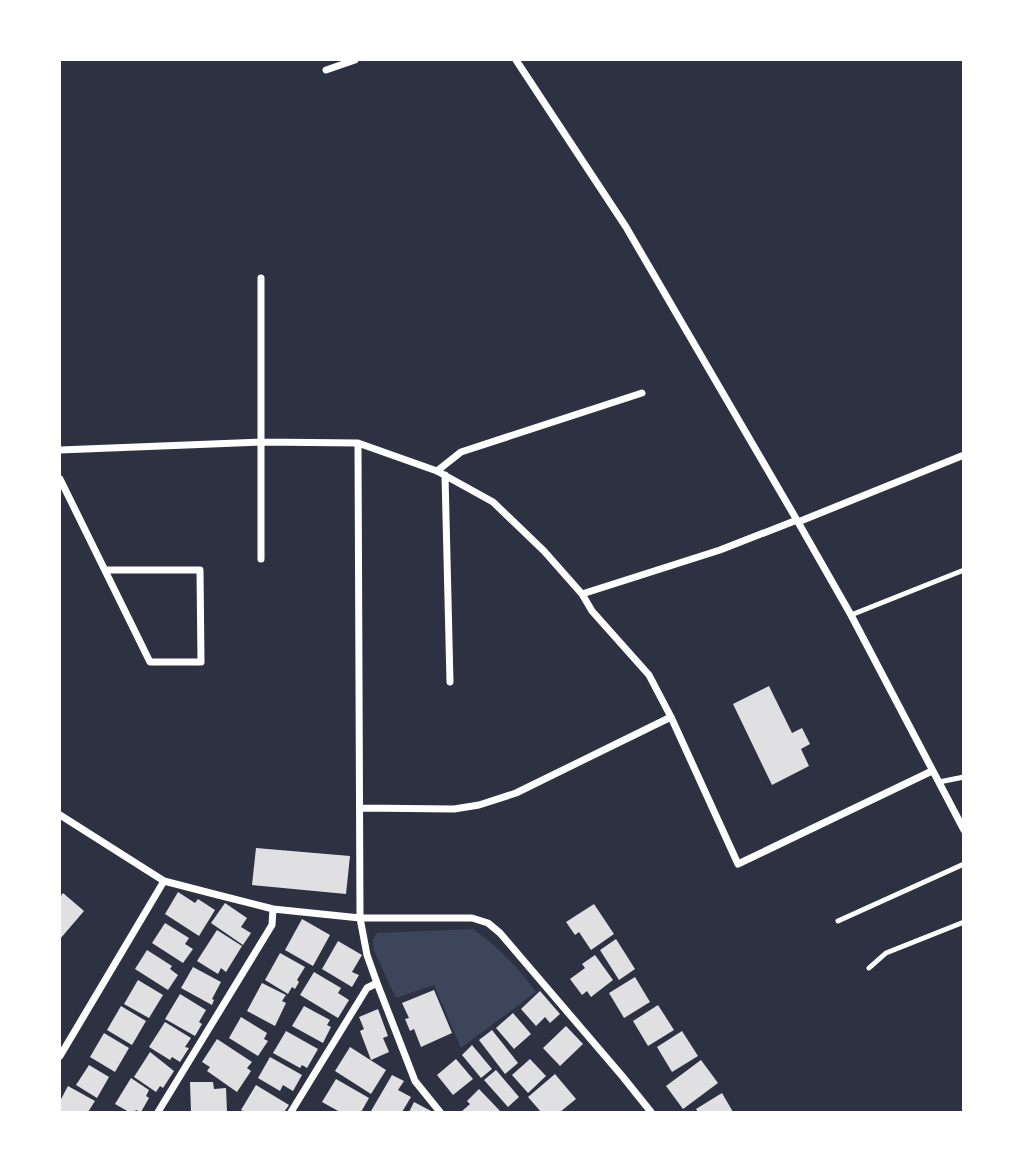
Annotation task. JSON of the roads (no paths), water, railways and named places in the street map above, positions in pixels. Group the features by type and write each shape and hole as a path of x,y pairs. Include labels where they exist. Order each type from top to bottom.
{"street":[{"path":"326,70 355,60"},
{"path":"520,61 626,227 798,521 851,615 964,830"},
{"path":"261,278 261,559"},
{"path":"450,682 441,473 461,452 642,393"},
{"path":"60,450 261,442 358,443 441,473 493,502 544,551 582,594 592,611 649,675 738,864 932,771"},
{"path":"358,443 360,918 367,955 415,1081 440,1112"},
{"path":"582,594 720,550 964,455"},
{"path":"60,478 150,662 201,663 201,570 106,570"},
{"path":"360,808 454,809 479,805 516,793 671,717"},
{"path":"60,816 164,881 273,909 360,918 472,918 488,923 500,933 651,1112"},
{"path":"60,1056 164,881"},
{"path":"158,1112 272,925 273,909"},
{"path":"291,1112 367,988 377,983"}],"lane":[{"path":"851,615 964,570"},
{"path":"939,782 964,777"},
{"path":"838,921 964,864"},
{"path":"869,968 886,953 964,922"}]}
